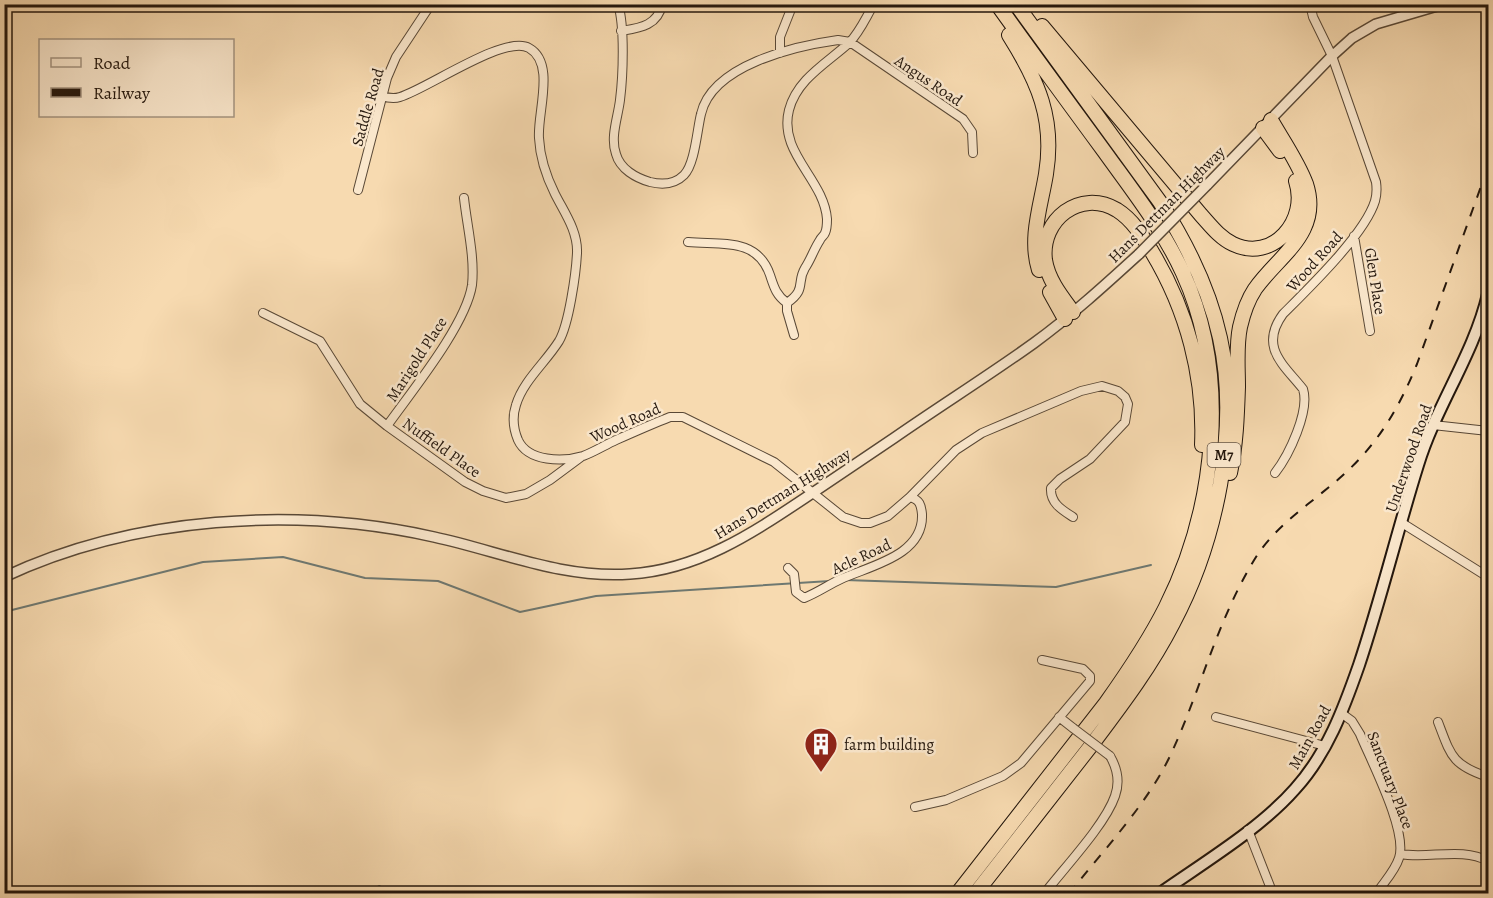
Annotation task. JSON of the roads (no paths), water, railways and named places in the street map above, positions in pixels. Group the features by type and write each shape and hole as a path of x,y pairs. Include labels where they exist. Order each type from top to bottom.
{"highway":[{"path":"988,4 1032,74 1043,102 1049,132 1049,148 1035,234 1035,250 1044,282 1069,316"},
{"name":"M7","path":"957,894 1129,671 1166,606 1195,531 1208,468 1212,417 1209,366 1200,321 1178,264 1148,212 997,4"},
{"name":"M7","path":"975,894 1133,690 1163,641 1186,597 1208,534 1225,451 1224,362 1204,283 1175,225 1016,4"},
{"path":"1023,4 1215,230 1234,245 1259,247 1281,238 1295,222 1299,210 1300,197 1295,177 1267,124"},
{"path":"1186,597 1208,556 1227,495 1236,437 1239,336 1246,303 1262,279 1300,236 1307,222 1309,211 1309,198 1302,174 1267,124"},
{"path":"1069,316 1046,263 1044,248 1048,234 1055,221 1075,207 1089,203 1107,206 1127,218 1142,236 1167,279 1191,342 1201,396 1203,430 1195,531"}],"main road":[{"name":"Underwood Road","path":"1378,602 1418,464 1433,424 1475,336 1488,294"},
{"name":"Main Road","path":"1159,894 1272,812 1295,789 1325,746 1341,713 1378,602"}],"street":[{"name":"Saddle Road","path":"358,190 387,78 396,57 431,4"},
{"path":"618,4 621,18 621,85 614,137 616,155 629,172 657,184 666,184 678,179 689,168 706,98 749,63 832,40 850,42"},
{"path":"621,31 642,28 649,24 658,16 662,4"},
{"path":"780,53 780,37 793,4"},
{"path":"794,335 787,303 799,292 802,281 807,276 809,263 825,233 826,211 816,187 797,157 789,138 787,124 790,109 794,98 812,73 850,42 874,4"},
{"name":"Wood Road","path":"1275,473 1290,450 1304,412 1306,396 1275,351 1272,337 1275,328 1283,314 1354,236 1372,208 1377,192 1376,182 1332,56 1313,17 1310,4"},
{"name":"Hans Dettman Highway","path":"4,577 73,551 137,535 190,525 270,520 338,522 402,531 584,574 643,573 692,562 727,547 813,492 1019,353 1069,316 1139,254 1352,38 1376,24 1444,4"},
{"name":"Angus Road","path":"850,42 963,119 972,132 973,153"},
{"name":"Wood Road","path":"382,96 399,98 487,54 514,45 529,48 538,57 544,76 538,131 539,145 545,171 575,235 577,255 562,335 520,396 513,415 513,424 519,444 528,452 537,457 582,456 635,431 676,416 690,419 785,469 843,517 861,523 870,523 888,516 965,443 990,429 1081,391 1102,386 1118,391 1125,397 1128,404 1125,422 1090,459 1060,479 1051,488 1052,499 1073,517"},
{"name":"Marigold Place","path":"387,426 447,340 470,293 472,262 464,198"},
{"name":"Glen Place","path":"1354,236 1370,330"},
{"path":"688,242 742,247 754,251 762,259 779,297 787,303"},
{"name":"Nuffield Place","path":"263,313 320,341 356,399 387,426 465,482 483,491 506,498 515,498 533,490 582,456"},
{"path":"1433,424 1488,431"},
{"name":"Acle Road","path":"788,568 794,574 796,592 804,598 838,580 880,564 905,550 913,541 922,519 919,502 910,497"},
{"path":"1402,523 1488,577"},
{"path":"915,807 946,800 1003,776 1021,763 1090,681 1090,676 1083,669 1042,660"},
{"name":"Sanctuary Place","path":"1341,713 1352,721 1364,744 1398,825 1400,854 1395,866 1376,894"},
{"path":"1044,894 1102,820 1115,795 1118,777 1110,756 1059,717"},
{"path":"1216,717 1325,746"},
{"path":"1438,722 1449,750 1458,763 1472,772 1488,777"},
{"path":"1248,830 1273,894"},
{"path":"1400,854 1471,855 1488,861"},
{"path":"4,892 10,894"}],"waterway":[{"path":"4,612 203,562 283,557 365,578 438,581 520,612 596,596 830,581"},
{"path":"845,580 1056,587 1151,565"},
{"path":"365,894 379,886 394,894"},
{"path":"310,894 319,887 337,894"}],"railway":[{"path":"1069,894 1137,809 1161,773 1182,729 1220,629 1256,557 1274,534 1355,464 1377,438 1395,410 1417,364 1488,167"}],"place":[{"name":"farm building","path":"821,773"}]}
